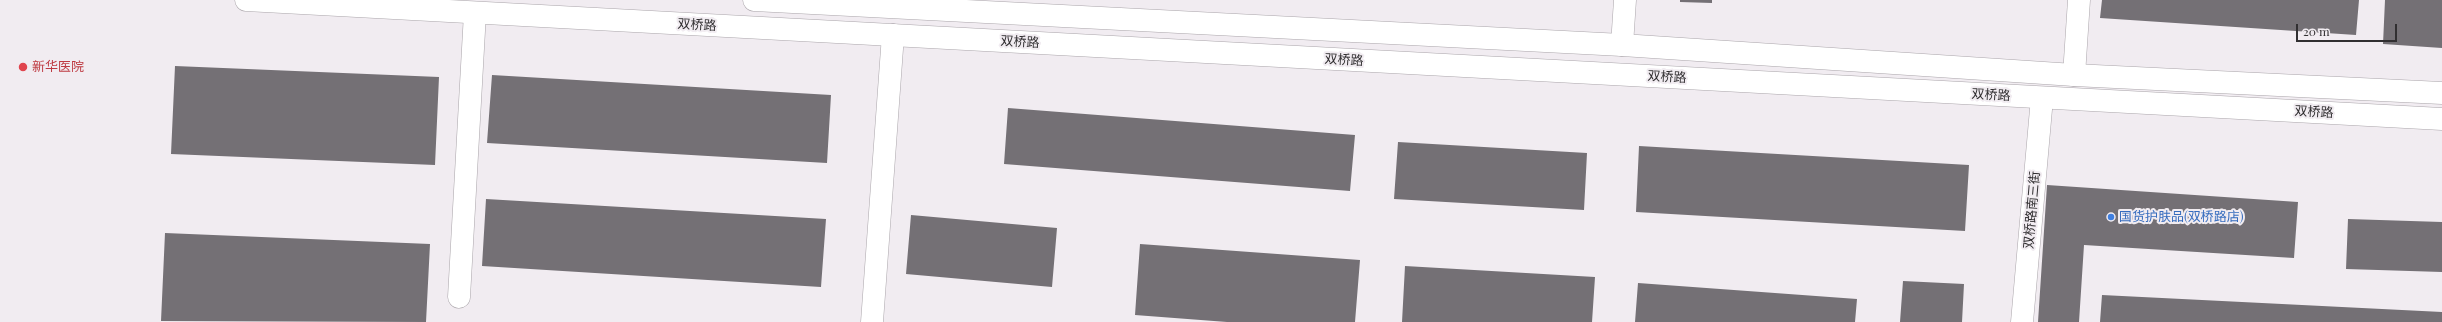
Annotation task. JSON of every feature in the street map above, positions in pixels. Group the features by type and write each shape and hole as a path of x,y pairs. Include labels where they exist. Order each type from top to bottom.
{"main road":[{"name":"双桥路","path":"246,0 2442,119"},
{"name":"双桥路","path":"754,0 1622,46 2074,76 2442,93"},
{"path":"1622,46 1625,0"},
{"path":"2074,76 2079,0"},
{"path":"459,297 475,13"},
{"path":"872,322 894,35"},
{"name":"双桥路南三街","path":"2022,322 2042,98"}],"building":[{"path":"1680,0 1712,0 1712,3 1680,2"},
{"path":"2102,0 2359,0 2356,35 2100,18"},
{"path":"2385,0 2442,0 2442,48 2383,44"},
{"path":"175,66 439,77 435,165 171,154"},
{"path":"492,75 831,95 827,163 487,143"},
{"path":"1008,108 1355,135 1350,191 1004,164"},
{"path":"1398,142 1587,153 1584,210 1394,199"},
{"path":"1639,146 1969,165 1965,231 1636,212"},
{"path":"2047,185 2298,202 2294,258 2084,245 2079,322 2038,322"},
{"path":"486,199 826,219 821,287 482,266"},
{"path":"911,215 1057,228 1052,287 906,274"},
{"path":"2348,219 2442,222 2442,272 2346,269"},
{"path":"165,233 430,244 426,322 161,321"},
{"path":"1140,244 1360,260 1355,322 1227,322 1135,315"},
{"path":"1405,266 1595,277 1592,322 1402,322"},
{"path":"1903,281 1964,284 1962,322 1900,322"},
{"path":"1638,283 1857,299 1855,322 1635,322"},
{"path":"2102,295 2442,312 2442,322 2100,322"}],"place":[{"name":"新华医院","path":"23,67"},
{"name":"国货护肤品(双桥路店)","path":"2111,217"}]}
